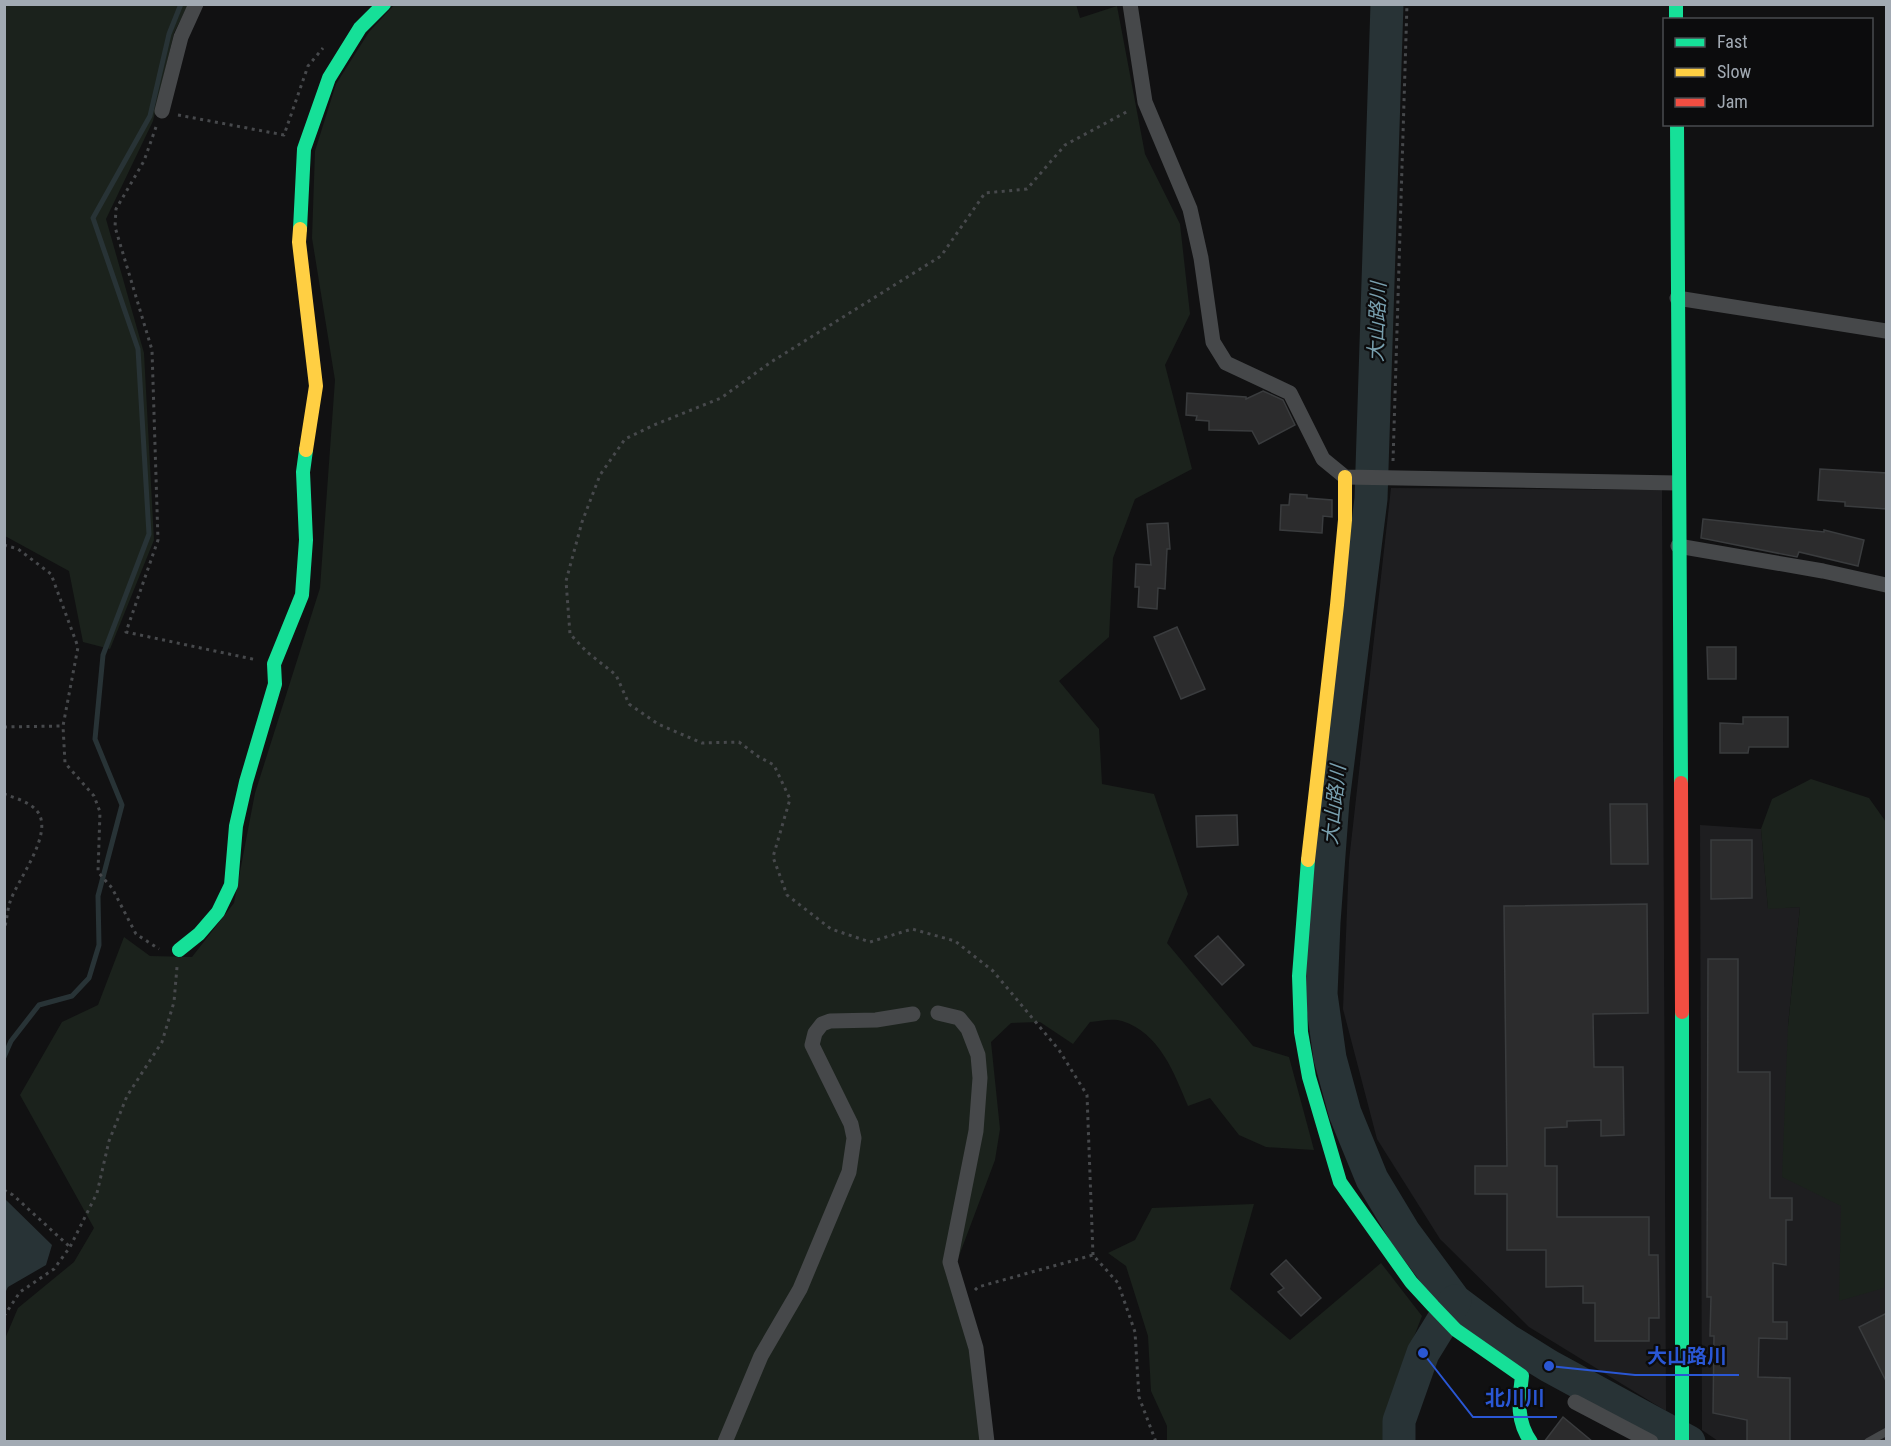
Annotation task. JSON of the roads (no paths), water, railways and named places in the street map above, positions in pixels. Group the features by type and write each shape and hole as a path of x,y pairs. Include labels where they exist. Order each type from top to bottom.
{"street":[{"path":"162,111 181,37 196,4"},
{"path":"179,950 199,934 218,912 231,885 236,826 274,684 274,664 302,596 306,540 303,472 316,386 298,242 304,149 329,78 360,28 384,4"},
{"path":"1130,4 1145,102 1190,209 1213,342 1226,363 1290,393 1323,459 1350,478 1678,483"},
{"path":"1677,126 1683,1083 1682,1442"},
{"path":"1677,298 1887,331"},
{"path":"1350,478 1301,930 1299,976 1301,1032 1309,1077 1340,1182 1411,1282 1433,1306 1456,1330 1522,1376 1517,1411 1525,1435 1531,1442"},
{"path":"1678,546 1823,571 1887,585"},
{"path":"938,1013 959,1018 968,1029 978,1055 980,1078 976,1131 950,1262 976,1348 987,1442"},
{"path":"725,1442 761,1356 800,1289 849,1172 854,1138 851,1124 812,1045 815,1033 822,1024 830,1021 876,1020 913,1014"},
{"path":"1575,1402 1651,1442"}],"lane":[{"path":"1868,1442 1887,1432"}],"waterway":[{"path":"4,1057 11,1041 39,1005 72,996 89,978 99,945 98,896 122,805 95,739 103,655 149,534 138,349 93,218 150,116 169,34 181,4"},
{"name":"大山路川","path":"1387,4 1371,499 1333,801 1324,922 1321,994 1330,1058 1345,1113 1372,1179 1404,1232 1455,1301 1507,1340 1549,1366 1689,1442"},
{"path":"1399,1442 1399,1421 1423,1353 1455,1301"}],"place":[{"name":"北川川","path":"1423,1353"},
{"name":"大山路川","path":"1549,1366"}]}
